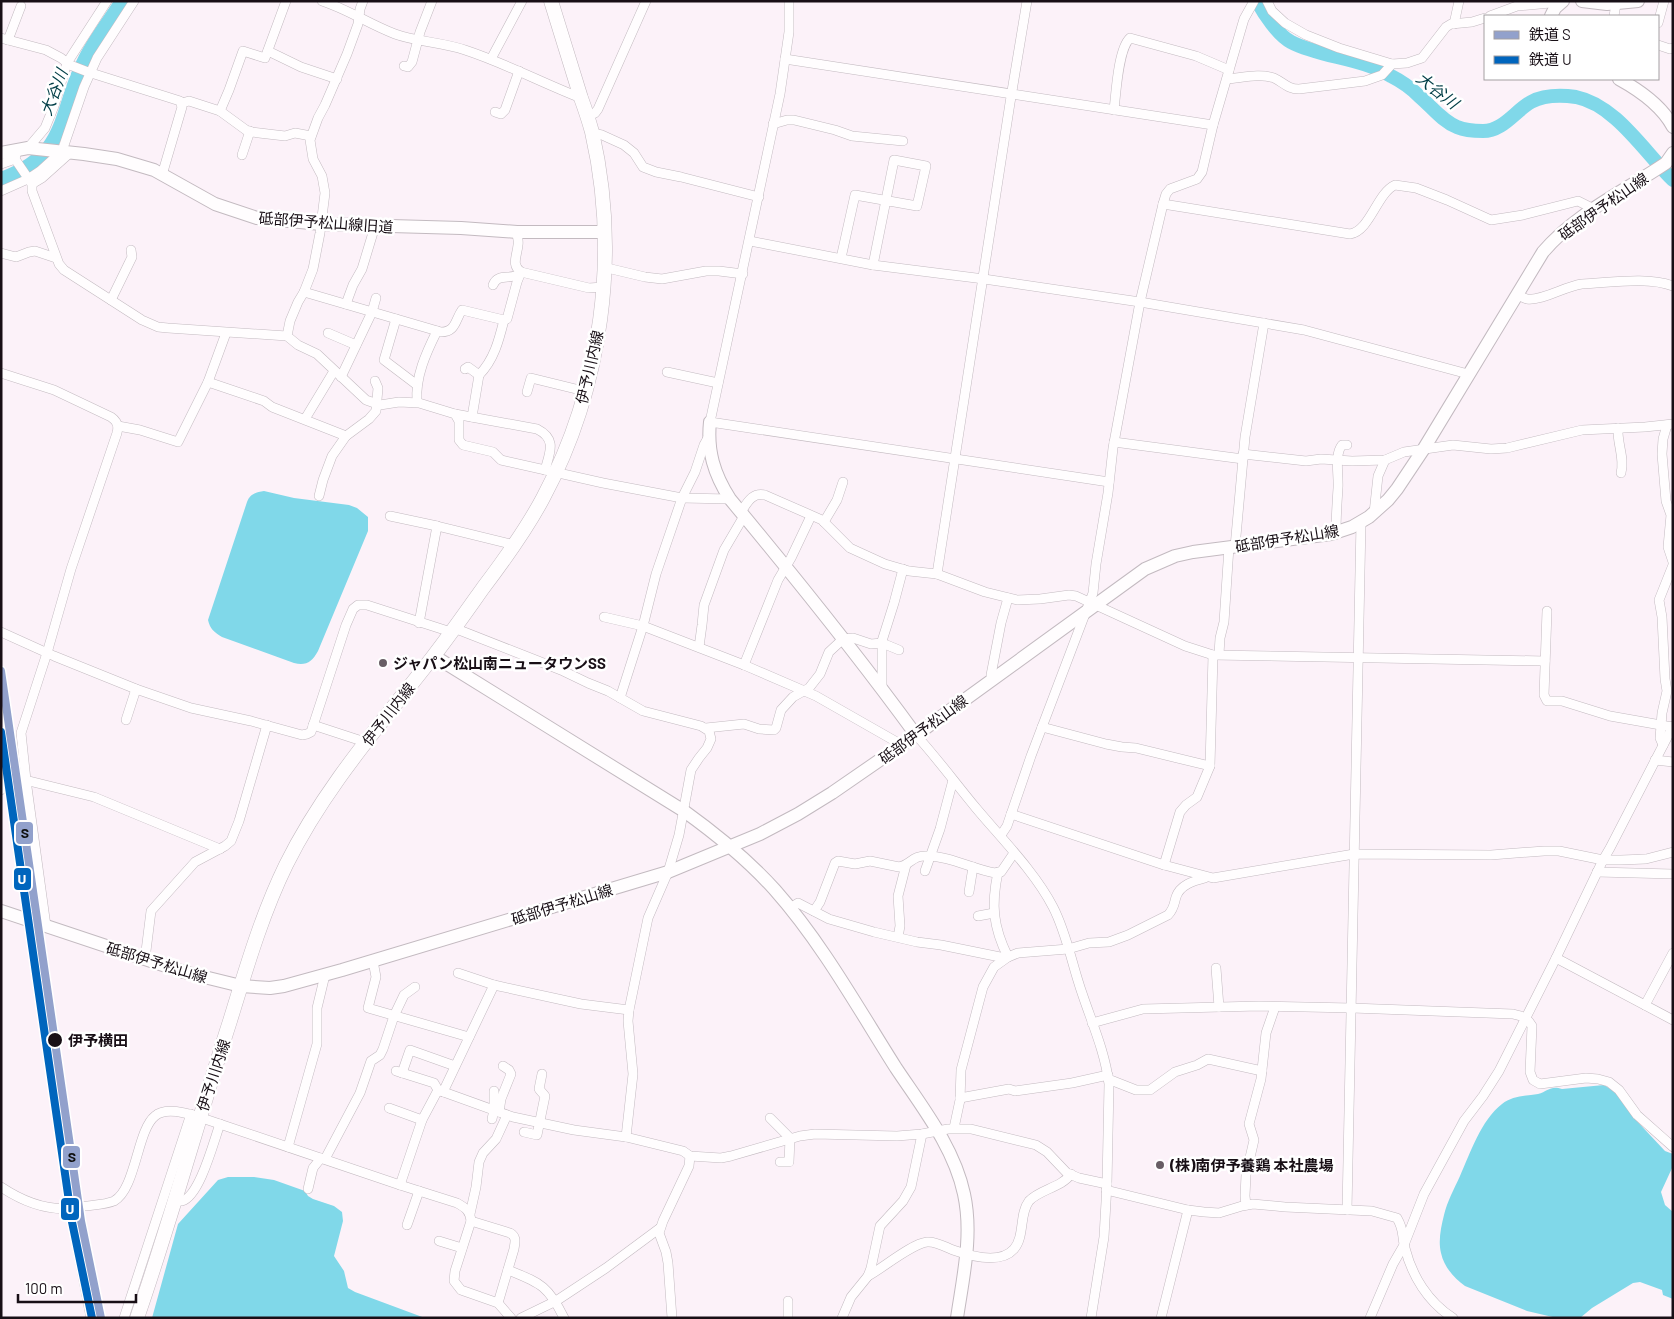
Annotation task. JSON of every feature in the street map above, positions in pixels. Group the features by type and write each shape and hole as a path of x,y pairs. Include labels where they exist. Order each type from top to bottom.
{"main road":[{"name":"伊予川内線","path":"137,1318 174,1200 195,1115 259,933 286,866 336,781 434,656 514,544 544,497 550,472 572,433 595,354 603,286 604,232 600,177 592,133 551,1"},
{"path":"1582,1 1613,6 1638,1"},
{"path":"1551,15 1562,2"},
{"path":"1621,80 1632,86 1652,102 1667,116 1673,127"},
{"name":"砥部伊予松山線旧道","path":"1,153 63,152 117,160 154,170 215,204 258,218 322,224 461,228 517,232 604,232"},
{"name":"砥部伊予松山線","path":"1,911 184,972 241,986 270,988 284,986 373,961 668,872 760,834 832,793 902,745 1090,606 1144,569 1161,561 1192,552 1336,533 1361,522 1374,513 1397,490 1536,262 1550,244 1567,228 1666,162 1673,152"},
{"path":"710,422 708,436 711,461 720,484 882,688 916,735"},
{"path":"434,656 684,811 731,847 755,869 790,908 817,945 937,1131 956,1166 964,1194 968,1223 967,1255 957,1318"}],"street":[{"path":"1,164 22,154 45,128 69,64 107,1"},
{"path":"1,191 28,180 42,178 63,152 89,73 134,1"},
{"path":"220,112 230,90 243,51 265,58 286,1"},
{"path":"322,1 338,6 394,34 463,49 491,59 581,98"},
{"path":"286,336 290,321 313,269 322,224 324,184 310,148 311,136 360,17 363,1"},
{"path":"404,66 408,67 412,62 432,1"},
{"path":"491,59 522,1"},
{"path":"588,117 598,109 646,1"},
{"path":"789,1 788,32 780,94 710,422 1109,482"},
{"path":"937,574 1027,1"},
{"path":"1267,1 1272,11 1284,23 1387,69"},
{"path":"1454,24 1459,1"},
{"path":"1659,19 1664,1"},
{"path":"1493,15 1517,6 1562,2"},
{"path":"1001,835 1007,826 1042,728 1090,606 1103,531 1114,442 1140,302 1166,194 1170,189 1197,179 1202,172 1213,124 1244,19 1251,3"},
{"path":"21,6 5,39 46,50 89,73 182,103 189,101 220,112 250,131 285,136 295,133 311,136"},
{"path":"1114,110 1120,63 1126,41 1130,38 1196,56 1228,75 1266,76 1292,89 1298,89 1365,81 1387,69 1422,58 1446,26 1484,18"},
{"path":"1659,45 1670,49 1673,48"},
{"path":"268,51 301,67 336,79"},
{"path":"785,59 1213,124"},
{"path":"495,112 501,114 505,110 519,71"},
{"path":"162,175 182,103"},
{"path":"773,124 794,120 852,136 903,141"},
{"path":"242,155 250,131"},
{"path":"592,133 602,135 624,145 634,153 643,167 656,172 700,181 759,197"},
{"path":"22,154 28,180 56,258 64,270 142,320 158,326 226,333 286,336 298,345 317,354 366,400 378,404 417,402 456,414 537,429 548,436 550,443 550,472"},
{"path":"841,258 855,195 886,201 917,206 926,166 894,160 886,201 873,265"},
{"path":"1163,204 1350,234 1359,231 1388,191 1396,185 1416,188 1491,220 1523,215 1578,201 1594,209"},
{"path":"346,304 353,285 362,269 374,226"},
{"path":"517,232 518,244 515,259 517,270 589,288 603,286"},
{"path":"750,241 873,265 1140,302 1304,330 1468,374"},
{"path":"111,300 132,257 131,250"},
{"path":"1,253 16,258 34,251 56,258"},
{"path":"603,267 662,279 706,270 742,274"},
{"path":"493,285 498,277 516,277 521,272"},
{"path":"472,417 479,374 488,365 494,353 504,320 507,319 509,314 521,272"},
{"path":"1516,295 1527,299 1534,299 1573,285 1582,284 1640,281 1673,286"},
{"path":"304,292 446,332 451,330 462,310 504,320"},
{"path":"305,419 356,345 372,312 376,298"},
{"path":"396,319 384,360 417,385"},
{"path":"1164,865 1180,812 1197,797 1210,766 1216,654 1224,622 1243,457 1264,323"},
{"path":"417,402 417,385 437,330"},
{"path":"118,426 140,430 178,442 208,382 226,333"},
{"path":"328,333 356,345"},
{"path":"464,369 468,367 479,374"},
{"path":"667,372 718,383"},
{"path":"1,373 54,390 110,417 117,422 118,426 71,569 47,653 21,733 46,926"},
{"path":"527,392 531,378 584,391"},
{"path":"319,496 332,456 346,436 374,415 378,404 378,388 375,380"},
{"path":"208,382 264,401 272,407 346,436"},
{"path":"456,414 460,421 459,440 463,445 492,452 501,460 550,472 682,498 730,499"},
{"path":"1114,442 1243,457 1306,461 1321,459 1352,461 1385,460 1404,452 1453,445 1491,449 1507,448 1582,430 1670,425 1663,439 1662,454 1666,501 1671,515 1668,547 1673,563 1659,600 1662,617 1664,679 1667,691 1662,713 1660,738 1663,745"},
{"path":"1618,428 1617,440 1623,466 1621,473"},
{"path":"620,698 643,626 656,574 682,498 695,472 708,436"},
{"path":"1336,533 1337,465 1340,448 1342,445 1347,445"},
{"path":"1374,513 1378,476 1385,460"},
{"path":"824,522 843,482"},
{"path":"699,647 704,605 724,550 750,498 760,494 772,497 824,522 850,548 885,564 903,569 937,574 985,592 1008,598 1025,600 1069,595 1076,596 1090,606 1185,646 1216,654 1546,661"},
{"path":"390,516 514,544"},
{"path":"744,665 778,580 812,516"},
{"path":"1347,1210 1361,522"},
{"path":"419,623 437,526"},
{"path":"882,688 882,643 903,569"},
{"path":"993,678 991,675 1000,623 1008,598"},
{"path":"1,632 136,689 191,708 302,735 311,732 346,625 353,609 358,605 367,604 419,623 453,630 561,670 643,711 706,728 744,724 759,729 774,730 784,706 793,697 805,692 809,688 820,674 829,652 843,639 853,638 872,644 882,643 900,650"},
{"path":"1370,1318 1439,1165 1464,1121 1499,1071 1603,860 1673,726 1610,716 1562,701 1547,701 1544,694 1547,611"},
{"path":"604,617 643,626 744,665 857,718 902,745"},
{"path":"126,720 136,689"},
{"path":"145,960 151,912 196,862 231,841 267,725"},
{"path":"313,725 366,742"},
{"path":"626,1137 633,1074 628,1021 629,1010 648,918 668,872 682,820 691,770 710,744 711,735 706,728"},
{"path":"1042,728 1122,748 1136,748 1210,766"},
{"path":"916,735 978,811 1001,835 1046,895 1060,924 1078,983 1103,1053 1108,1077 1107,1187 1104,1237 1091,1318"},
{"path":"1,738 5,743 8,760 3,774 1,790"},
{"path":"1655,760 1673,762"},
{"path":"3,774 94,797 220,849"},
{"path":"925,871 940,829 953,780"},
{"path":"1011,814 1164,865 1208,877 1218,877 1354,854 1491,855 1560,851 1603,860 1646,859 1673,852"},
{"path":"898,938 900,926 898,896 906,865 912,859 919,856 931,856 987,872 1001,872 1014,853"},
{"path":"814,911 820,902 832,868 838,861 855,864 870,861 898,867 906,865"},
{"path":"969,892 972,867"},
{"path":"998,872 994,897 994,914 1000,941 1007,958"},
{"path":"1597,872 1673,874"},
{"path":"954,1128 960,1098 962,1070 983,987 994,967 1018,953 1068,949 1089,943 1109,942 1120,939 1168,915 1172,911 1180,890 1186,884 1208,877"},
{"path":"790,908 798,903 830,919 898,938 1007,958"},
{"path":"978,916 994,914"},
{"path":"1645,1006 1673,953"},
{"path":"1556,958 1673,1020"},
{"path":"373,961 376,977 368,1008 469,1037"},
{"path":"1216,968 1219,1007"},
{"path":"458,972 494,985 581,1004 629,1010"},
{"path":"288,1147 317,1044 317,1008 324,975"},
{"path":"400,1185 422,1120 455,1066 494,985"},
{"path":"308,1189 313,1168 323,1159 360,1093 371,1061 380,1055 384,1049 394,1016 404,995 415,987"},
{"path":"1092,1023 1143,1009 1219,1007 1352,1008 1513,1014 1525,1017 1532,1026 1530,1072 1533,1080 1540,1084 1586,1078 1598,1078 1609,1082 1619,1090 1637,1115 1673,1148"},
{"path":"1246,1205 1246,1175 1254,1140 1249,1124 1258,1094 1266,1033 1275,1007"},
{"path":"455,1066 410,1050 399,1072 434,1083 440,1091 498,1114 574,1130 626,1137 682,1151 690,1156 721,1158 790,1138 816,1134 896,1136 922,1134 954,1128 983,1131 1036,1145 1047,1152 1070,1174 1107,1187 1188,1210 1219,1213 1253,1204 1372,1211 1397,1218 1403,1229 1404,1245 1414,1272 1426,1295 1441,1310 1453,1318"},
{"path":"960,1098 1009,1088 1015,1091 1108,1077 1136,1090 1150,1090 1176,1072 1208,1059 1262,1071"},
{"path":"503,1066 511,1074 501,1099 496,1140 483,1153 479,1162 471,1217 454,1281 461,1290 498,1303 511,1318"},
{"path":"524,1132 537,1135 545,1096 539,1089 542,1074"},
{"path":"494,1091 498,1114"},
{"path":"389,1108 422,1120"},
{"path":"1,1187 36,1205 56,1210 70,1210 114,1201 121,1194 130,1175 147,1126 155,1115 163,1112 195,1115 400,1185 457,1202 468,1209 471,1217 510,1233 516,1240 498,1303"},
{"path":"124,1318 195,1115"},
{"path":"770,1118 790,1138 789,1162 780,1162"},
{"path":"174,1200 182,1201 201,1179 220,1124"},
{"path":"868,1276 880,1226 902,1201 911,1187 922,1134"},
{"path":"672,1318 668,1263 659,1233 689,1166 690,1156"},
{"path":"842,1318 851,1297 868,1276 911,1248 926,1242 933,1242 967,1255 1000,1257 1010,1252 1017,1245 1030,1200 1065,1180 1070,1174"},
{"path":"407,1225 419,1191"},
{"path":"70,1210 91,1318"},
{"path":"1162,1318 1188,1210"},
{"path":"521,1318 556,1301 606,1268 660,1228"},
{"path":"439,1241 462,1248"},
{"path":"508,1270 539,1283 556,1301 564,1318"},
{"path":"788,1301 788,1318"}],"water":[{"path":"264,491 294,498 349,505 357,508 368,517 368,531 318,651 311,660 302,664 294,663 222,637 213,630 208,620 247,502 254,494"},
{"path":"1604,1085 1617,1093 1634,1118 1665,1151 1673,1154 1673,1166 1661,1192 1665,1205 1673,1212 1673,1299 1663,1295 1662,1290 1640,1282 1633,1283 1592,1308 1580,1318 1557,1318 1527,1311 1465,1286 1453,1276 1444,1263 1440,1248 1440,1234 1449,1200 1477,1138 1488,1119 1502,1104 1514,1098 1538,1094 1552,1088 1562,1089"},
{"path":"228,1177 254,1177 274,1180 305,1191 313,1199 334,1206 342,1212 343,1221 334,1256 344,1271 348,1288 425,1318 152,1318 178,1224 218,1180"}],"waterway":[{"name":"大谷川","path":"1,179 23,169 51,145 85,59 122,1"},
{"name":"大谷川","path":"1257,1 1267,18 1286,39 1315,51 1367,65 1395,78 1416,93 1442,117 1466,130 1483,131 1497,128 1531,102 1547,97 1576,97 1591,102 1604,110 1629,131 1673,180"}],"rail line":[{"name":"S","path":"1,671 81,1221 101,1318"},
{"name":"U","path":"1,732 72,1222 92,1318"}],"place":[{"name":"ジャパン松山南ニュータウンSS","path":"383,663"},
{"name":"伊予横田","path":"55,1040"},
{"name":"(株)南伊予養鶏 本社農場","path":"1160,1165"}]}
